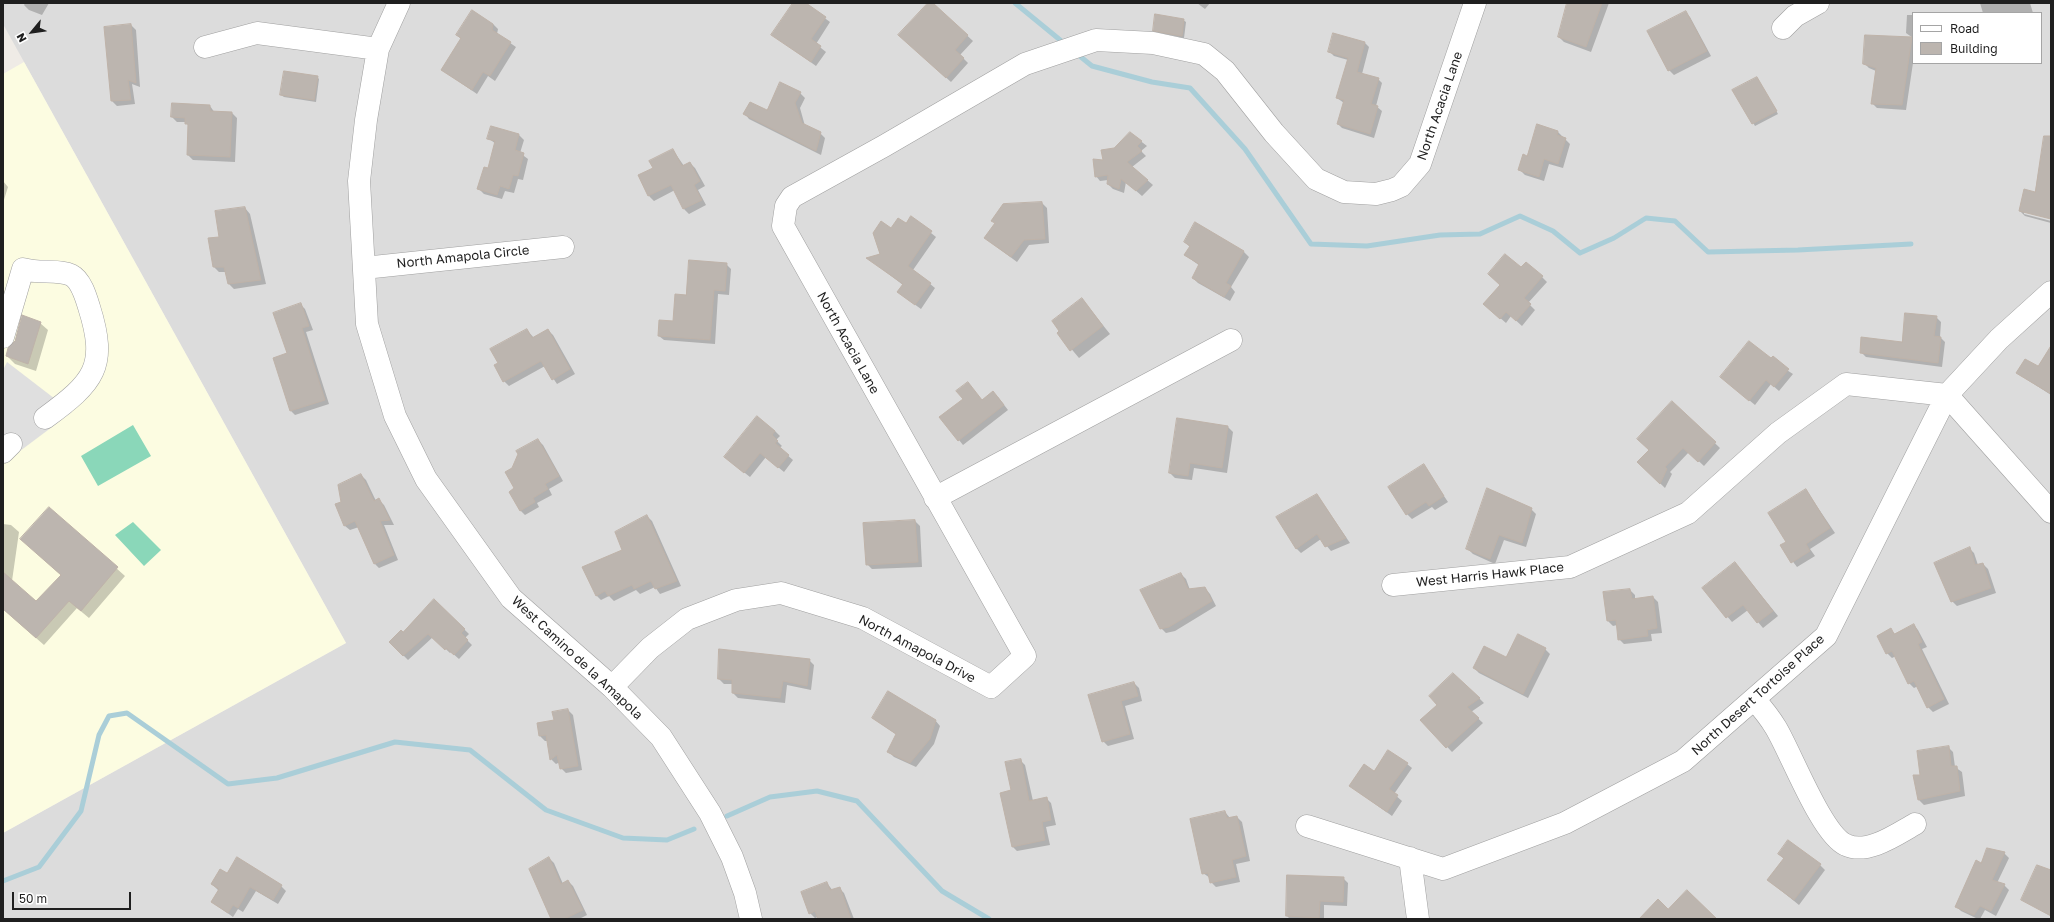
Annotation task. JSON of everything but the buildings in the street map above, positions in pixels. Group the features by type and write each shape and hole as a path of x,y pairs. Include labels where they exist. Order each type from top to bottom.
{"street":[{"name":"West Camino de la Amapola","path":"399,3 378,49 366,120 359,181 367,324 395,416 426,479 511,598 612,687 661,737 710,813 732,857 745,893 751,919"},
{"name":"North Acacia Lane","path":"991,688 1025,656 934,498 783,226 786,206 792,197 1025,64 1096,40 1153,43 1204,54 1225,71 1274,133 1316,179 1344,192 1376,194 1401,186 1420,164 1474,3"},
{"path":"1783,28 1795,16 1818,3"},
{"path":"205,47 257,33 378,49"},
{"name":"North Amapola Circle","path":"364,268 563,247"},
{"path":"3,337 23,269 34,273 62,273 72,276 79,283 86,298 95,327 98,347 96,363 90,379 82,390 46,418"},
{"name":"North Desert Tortoise Place","path":"1307,826 1443,869 1565,823 1683,761 1826,636 1947,395 1999,339 2051,292"},
{"path":"934,498 1231,340"},
{"name":"West Harris Hawk Place","path":"1393,585 1570,567 1688,513 1778,433 1846,384 1947,395"},
{"path":"1947,395 2051,512"},
{"name":"North Amapola Drive","path":"612,687 650,648 687,619 736,600 781,593 863,618 991,688"},
{"path":"1754,699 1776,728 1823,820 1838,839 1847,846 1867,847 1915,824"},
{"path":"1410,858 1418,919"}],"shaded area":[{"path":"3,3 2051,3 2051,919 3,919 3,833 346,643 3,24"},
{"path":"24,62 346,643 3,833 3,74"},
{"path":"7,362 72,412 16,454 3,450 3,370"}],"green space":[{"path":"133,425 151,456 98,486 81,456"},
{"path":"133,522 161,550 144,566 115,535"}],"waterway":[{"path":"1015,3 1065,44"},
{"path":"1076,53 1092,66 1152,82 1190,88 1245,149 1311,244 1367,246 1440,235 1480,234 1520,216 1553,231 1580,253 1614,238 1646,218 1675,221 1708,252 1798,250 1911,244"},
{"path":"3,881 39,867 81,811 99,735 109,716 127,713 228,784 277,778 395,742 470,750 546,810 623,838 667,840 694,829"},
{"path":"727,816 770,797 817,791 857,801 942,891 989,919"}]}
